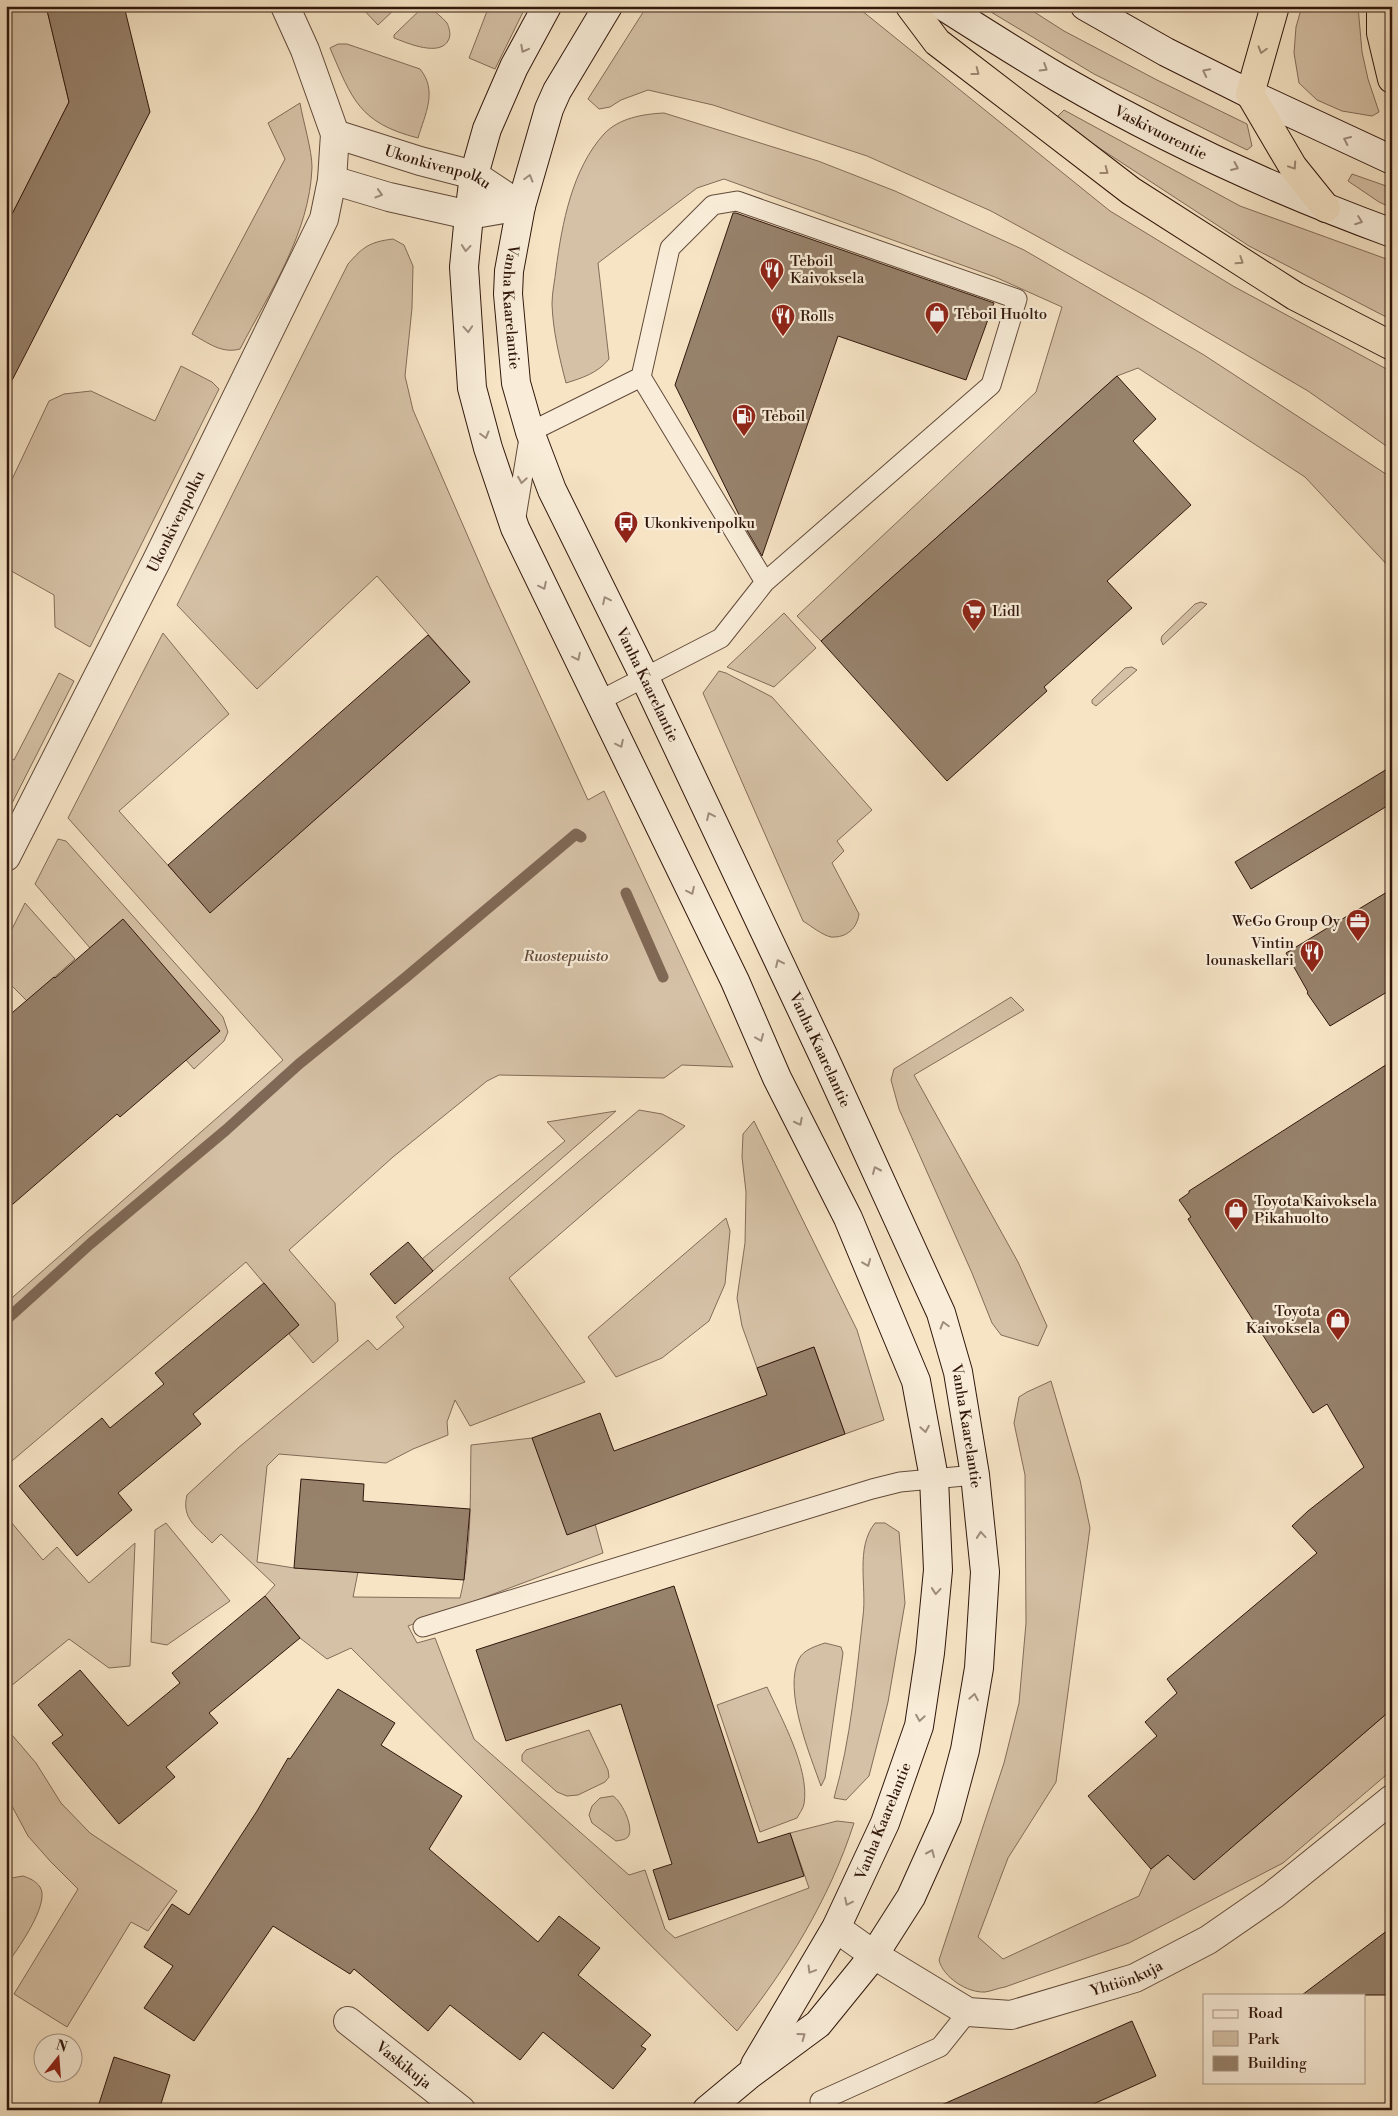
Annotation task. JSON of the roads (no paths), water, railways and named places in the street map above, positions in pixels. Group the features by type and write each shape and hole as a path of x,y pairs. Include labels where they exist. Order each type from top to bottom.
{"highway":[{"path":"910,6 937,42 1132,191 1295,296 1392,346"},
{"path":"1275,6 1250,94 1294,167 1326,208"},
{"path":"1381,6 1381,33 1392,79"}],"main road":[{"name":"Ukonkivenpolku","path":"6,857 156,562 324,219 332,180 335,134 305,50 285,6"},
{"name":"Vanha Kaarelantie","path":"547,6 514,67 487,129 474,176 468,215 465,280 472,388 488,448 514,528 735,981 777,1078 848,1218 916,1381 934,1478 938,1570 930,1653 918,1726 885,1823 836,1928 749,2075"},
{"name":"Vanha Kaarelantie","path":"608,6 557,91 549,109 521,206 509,271 508,294 516,383 530,432 552,490 644,676 823,1054 941,1313 958,1372 976,1475 985,1572 979,1668 965,1750 947,1817 911,1897 874,1955 818,2024 749,2075 707,2110"},
{"name":"Vaskivuorentie","path":"942,6 1060,78 1174,140 1326,208 1392,233"},
{"path":"1085,6 1166,52 1250,94 1392,160"},
{"name":"Ukonkivenpolku","path":"335,134 420,162 474,176 521,206"},
{"name":"Ukonkivenpolku","path":"332,180 389,197 468,215 521,206"},
{"name":"Yhtiönkuja","path":"836,1928 874,1955 968,2012 1011,2015 1135,1978 1208,1940 1273,1895 1392,1799"},
{"name":"Vaskikuja","path":"348,2020 461,2110"}],"lane":[{"path":"599,700 721,638 765,582 991,385 1017,299 737,201 713,205 670,248 641,377 765,582"},
{"path":"514,528 530,432 641,377"},
{"path":"423,1628 872,1489 900,1482 976,1475"},
{"path":"820,2101 940,2047 968,2012"}],"waterway":[{"path":"6,1320 90,1244 226,1130 299,1064 405,978 576,834 581,837"},
{"path":"626,893 663,977"}],"place":[{"name":"Teboil Kaivoksela","path":"772,291"},
{"name":"Teboil Huolto","path":"937,335"},
{"name":"Rolls","path":"783,337"},
{"name":"Teboil","path":"744,437"},
{"name":"Ukonkivenpolku","path":"626,544"},
{"name":"Lidl","path":"974,632"},
{"name":"WeGo Group Oy","path":"1358,942"},
{"name":"Vintin lounaskellari","path":"1312,973"},
{"name":"Toyota Kaivoksela Pikahuolto","path":"1236,1231"},
{"name":"Toyota Kaivoksela","path":"1338,1341"}],"park label":[{"name":"Ruostepuisto","path":"566,956"}]}
